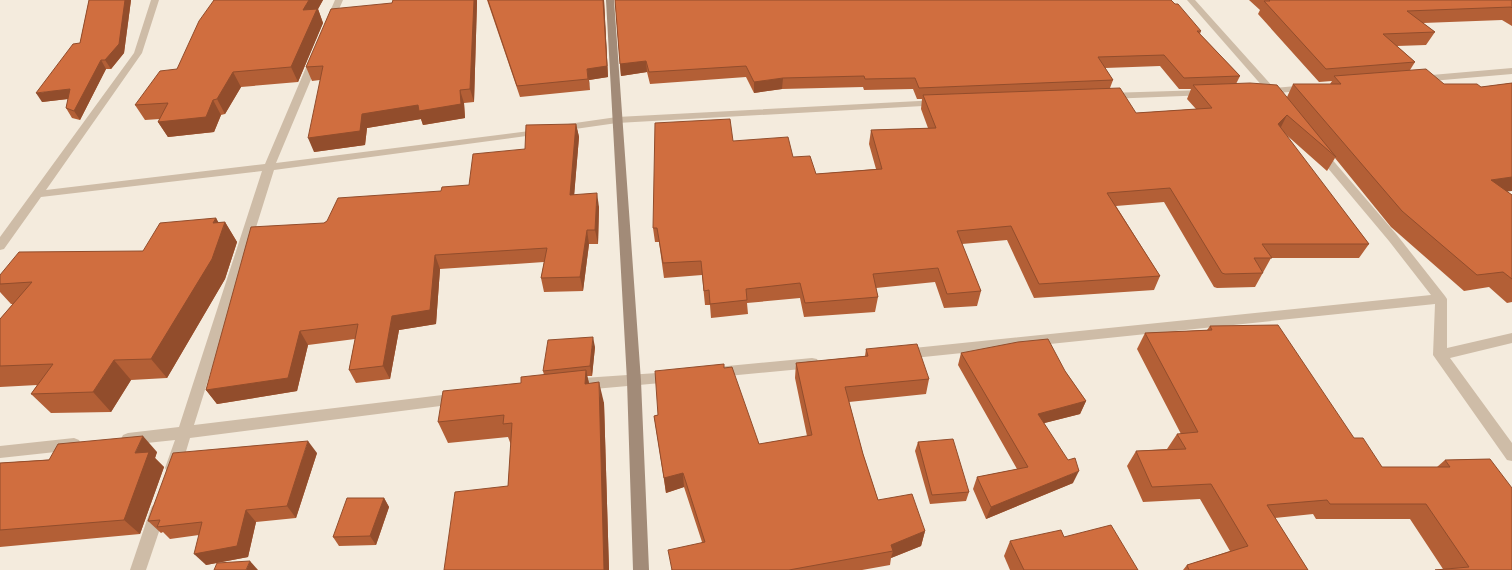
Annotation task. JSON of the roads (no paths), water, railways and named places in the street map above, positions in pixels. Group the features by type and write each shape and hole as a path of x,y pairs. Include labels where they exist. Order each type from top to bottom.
{"street":[{"path":"0,246 138,53 156,0"},
{"path":"169,478 185,433 268,167 339,0"},
{"path":"610,0 634,381 641,570"},
{"path":"1191,0 1284,106"},
{"path":"1406,80 1512,71"},
{"path":"1252,91 1320,87"},
{"path":"1096,97 1213,93"},
{"path":"38,194 268,167 617,120 950,103"},
{"path":"1314,146 1393,238 1441,299 1440,356 1512,455"},
{"path":"890,355 1441,299"},
{"path":"1440,356 1512,338"},
{"path":"703,374 831,361"},
{"path":"566,386 683,376"},
{"path":"117,440 468,398"},
{"path":"0,452 88,443"},
{"path":"138,570 163,497"}]}
